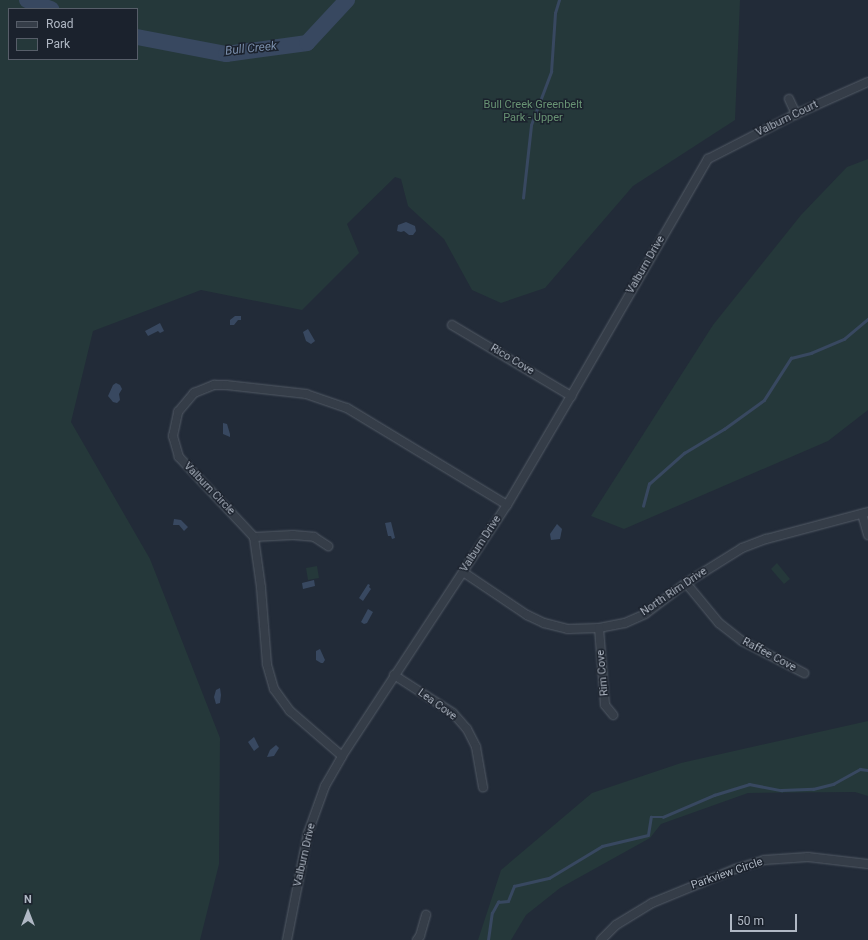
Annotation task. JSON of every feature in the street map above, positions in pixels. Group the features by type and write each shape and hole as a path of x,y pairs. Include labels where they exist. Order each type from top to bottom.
{"street":[{"name":"Valburn Court","path":"708,159 796,114 868,82"},
{"path":"789,99 796,114"},
{"name":"Valburn Drive","path":"287,940 308,832 325,786 342,756 394,675 507,505 708,159"},
{"name":"Rico Cove","path":"452,325 571,396"},
{"name":"Valburn Circle","path":"254,537 179,457 173,436 178,412 194,393 214,385 306,394 347,408 507,505"},
{"path":"865,513 868,535"},
{"name":"North Rim Drive","path":"463,572 528,616 544,623 568,629 599,628 624,623 645,614 686,584 742,548 766,539 865,513"},
{"path":"328,546 314,537 293,535 254,537 261,587 267,664 274,689 290,711 342,756"},
{"name":"Raffee Cove","path":"686,584 719,623 742,641 804,673"},
{"name":"Rim Cove","path":"599,628 605,705 613,715"},
{"name":"Lea Cove","path":"394,675 453,714 467,729 476,747 483,787"},
{"name":"Parkview Circle","path":"601,940 616,925 652,902 735,869 764,860 808,857 868,864"},
{"path":"416,940 420,936 426,915"}],"green space":[{"name":"Bull Creek Greenbelt Park - Upper","path":"0,0 740,0 735,120 633,186 545,288 501,303 472,290 444,239 408,206 401,179 395,177 347,224 359,253 302,310 201,290 93,331 71,422 150,559 220,738 219,864 200,940 0,940"},
{"path":"868,159 868,410 828,441 624,529 591,516 713,325 801,215 847,167"},
{"path":"777,563 790,579 784,584 771,569"},
{"path":"317,566 319,578 308,580 306,568"},
{"path":"868,721 868,796 855,792 748,793 661,824 650,838 560,888 526,915 511,940 478,940 501,870 592,793 681,763"}],"water":[{"path":"406,222 415,226 416,231 413,235 409,235 404,231 397,231 398,225"},
{"path":"235,316 241,316 241,320 238,320 234,325 230,325 230,320"},
{"path":"160,323 164,331 160,333 158,331 148,336 145,331"},
{"path":"308,329 315,341 311,344 306,341 303,332"},
{"path":"116,383 120,385 122,389 119,394 120,400 117,403 113,402 108,396 113,385"},
{"path":"223,423 227,424 230,437 223,434"},
{"path":"174,519 181,520 188,527 184,531 179,525 173,525"},
{"path":"391,522 395,538 392,539 391,536 388,536 385,523"},
{"path":"557,524 562,529 560,539 551,540 550,534"},
{"path":"314,580 315,586 303,589 302,583"},
{"path":"368,584 370,585 369,587 371,589 363,601 359,598"},
{"path":"368,609 373,612 367,623 364,624 361,622"},
{"path":"320,649 325,660 323,663 316,660 316,651"},
{"path":"220,688 220,703 216,704 214,697 216,690"},
{"path":"254,737 259,747 254,751 248,742"},
{"path":"276,745 279,748 274,756 267,757 270,750"}],"waterway":[{"name":"Bull Creek","path":"27,0 48,8"},
{"name":"Bull Creek","path":"138,37 226,54 307,43 347,0"},
{"path":"523,198 531,125 551,72 555,13 559,0"},
{"path":"643,506 649,484 684,453 724,429 764,400 791,358 811,353 844,339 868,319"},
{"path":"488,940 492,913 498,902 508,901 514,886 549,878 602,846 648,835 651,817 663,817 714,795 749,784 781,790 813,789 833,784 860,769 868,770"}]}
